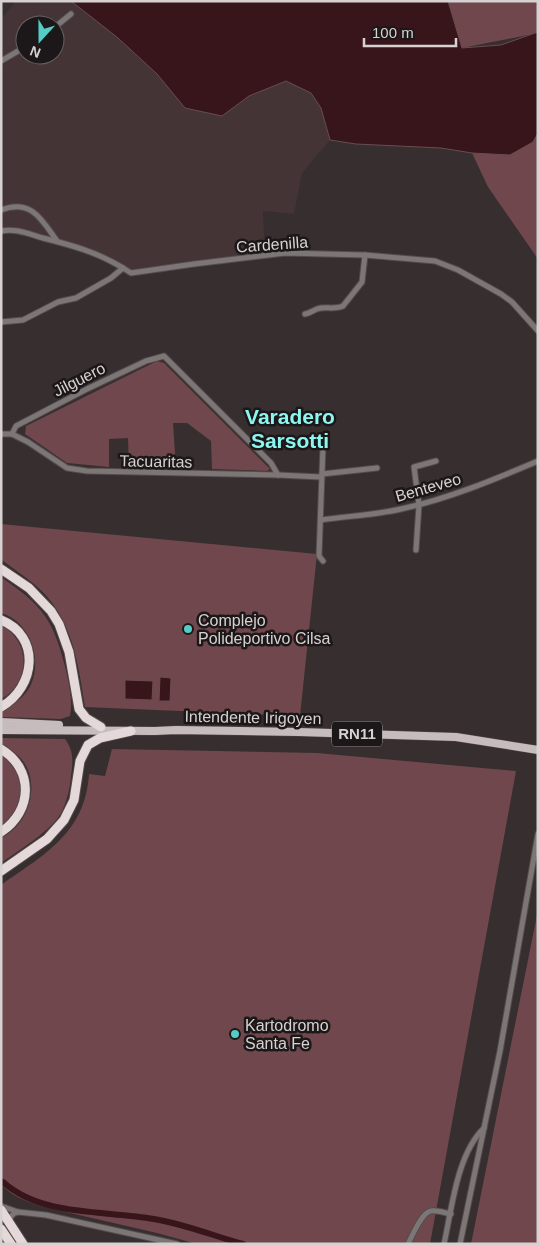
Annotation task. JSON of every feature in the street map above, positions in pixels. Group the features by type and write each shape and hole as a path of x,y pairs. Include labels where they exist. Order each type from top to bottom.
{"highway":[{"path":"1,568 30,588 51,611 69,652 79,709 86,718 101,727"},
{"path":"1,620 14,628 22,638 27,648 29,660 26,680 22,689 1,707"},
{"path":"1,871 47,839 64,820 74,800 80,760 88,745 100,738 131,731"},
{"path":"1,749 9,753 18,764 26,790 24,805 21,811 8,828 1,832"},
{"path":"1,1210 11,1244"},
{"path":"5,1226 23,1244"}],"main road":[{"name":"Intendente Irigoyen","path":"1,722 101,727 156,727 176,730"},
{"name":"Intendente Irigoyen","path":"1,730 176,730 456,737 538,750"}],"street":[{"path":"65,19 71,14"},
{"path":"1,61 15,53"},
{"path":"1,210 10,206 17,206 36,213 57,242"},
{"path":"1,231 14,230 86,249 107,258 123,268 111,278 76,298 58,302 23,320 1,322"},
{"name":"Cardenilla","path":"123,268 131,273 285,253 364,255 435,260 484,284 512,302 538,331"},
{"path":"305,314 322,308 338,308 343,306 362,282 364,255"},
{"name":"Jilguero","path":"12,434 16,426 79,393 146,361 164,356 271,464 278,475"},
{"name":"Tacuaritas","path":"1,434 12,434 34,445 63,466 88,471 150,474 321,475 377,468"},
{"path":"323,446 319,556 323,560"},
{"path":"416,550 419,505 414,467 436,461"},
{"name":"Benteveo","path":"321,520 390,511 419,505 499,478 538,461"},
{"path":"460,1244 500,1051 538,834"},
{"path":"444,1244 461,1168 475,1136 484,1127"},
{"path":"1,1206 18,1212 46,1215 177,1244"},
{"path":"408,1244 423,1217 428,1212 432,1210 451,1214"},
{"path":"5,1226 13,1214 18,1212"}],"shaded area":[{"path":"16,1 71,1 118,38 157,74 185,108 222,116 249,96 286,81 311,93 321,108 330,140 302,173 294,214 263,211 265,255 131,273 107,258 14,230 1,231 1,19"},
{"path":"71,1 448,1 462,48 501,45 538,32 538,133 533,142 510,155 472,153 441,148 356,144 330,140 321,108 311,93 286,81 249,96 222,116 185,108 157,74 118,38"},
{"path":"445,1 538,1 538,33 462,48"},
{"path":"538,133 538,259 488,187 472,153 510,154 537,136"},
{"path":"157,361 164,363 270,469 267,471 212,469 211,441 187,423 173,423 176,469 129,468 128,438 109,439 109,467 67,463 25,434 26,426"},
{"name":"Complejo Polideportivo Cilsa","path":"1,524 317,554 300,716 85,707 76,656 65,625 47,596 3,561 1,557"},
{"path":"1,577 37,606 51,626 67,675 71,699 70,716 61,719 1,717 1,711 13,704 28,690 33,680 35,656 27,634 20,625 1,613"},
{"path":"1,625 11,632 18,641 24,662 18,683 11,692 1,699"},
{"path":"160,677 171,678 170,701 159,701"},
{"path":"125,680 153,681 152,700 125,699"},
{"path":"1,738 65,739 70,748 72,761 68,795 57,819 34,840 1,863 1,838 10,832 25,815 31,793 31,782 23,761 16,754 1,745"},
{"name":"Kartodromo Santa Fe","path":"112,749 317,753 516,771 430,1244 197,1244 40,1206 14,1195 1,1184 1,885 47,852 71,827 80,812 86,794 89,774 105,776"},
{"path":"1,753 15,769 20,789 16,810 10,819 1,825"},
{"path":"538,910 538,1244 471,1244"}],"waterway":[{"path":"3,1182 19,1193 55,1207 165,1221 243,1244"}],"place":[{"name":"Complejo Polideportivo Cilsa","path":"188,629"},
{"name":"Kartodromo Santa Fe","path":"235,1034"}],"district":[{"name":"Varadero Sarsotti","path":"290,429"}]}
